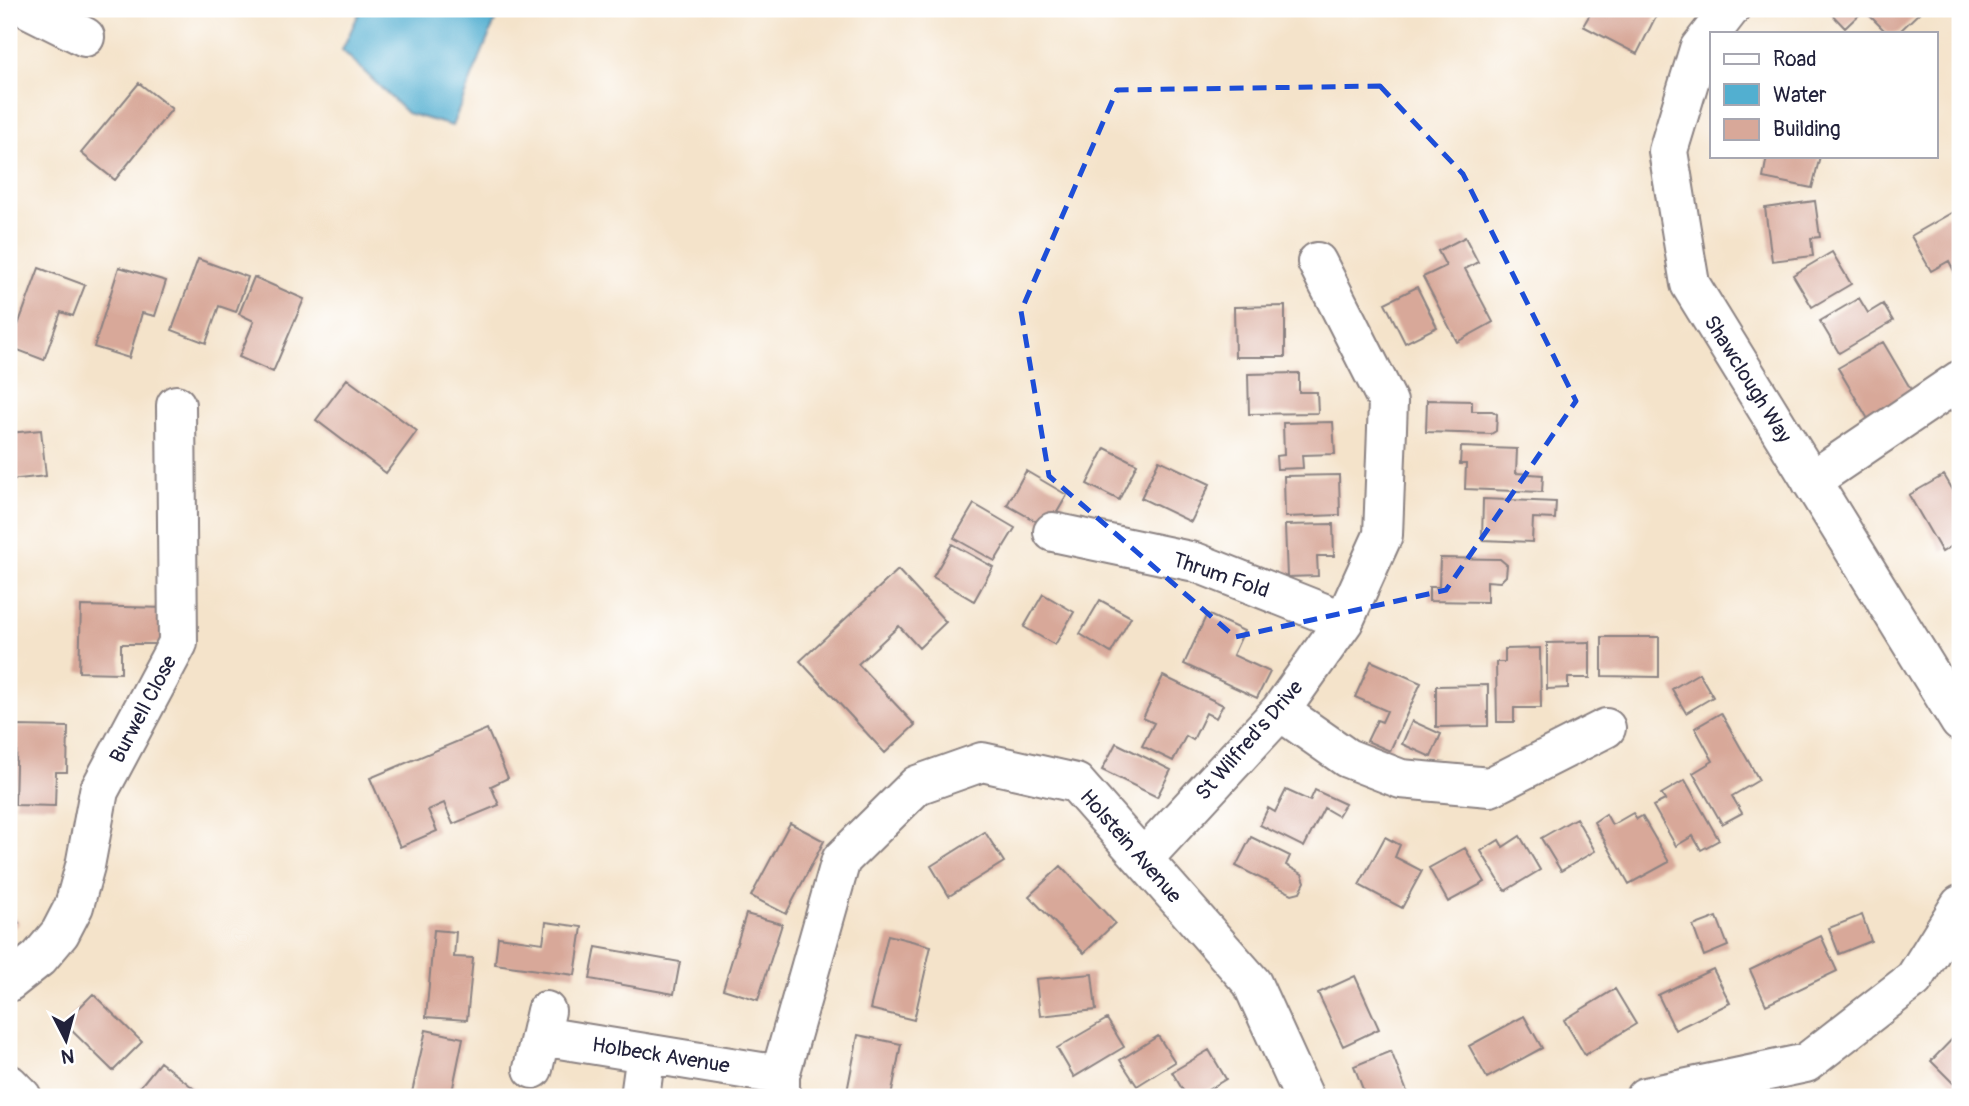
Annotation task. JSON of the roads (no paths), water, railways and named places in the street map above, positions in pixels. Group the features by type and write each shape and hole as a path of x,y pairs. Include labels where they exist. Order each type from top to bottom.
{"street":[{"path":"29,9 85,37"},
{"name":"Shawclough Way","path":"1712,32 1730,9"},
{"name":"Shawclough Way","path":"1710,35 1699,49 1668,151 1690,284 1959,718"},
{"name":"St Wilfred's Drive","path":"1143,859 1280,711 1344,621 1383,535 1388,402 1317,262"},
{"path":"1811,481 1960,380"},
{"name":"Burwell Close","path":"9,982 38,958 60,933 74,906 85,866 99,791 178,643 176,405"},
{"name":"Thrum Fold","path":"1053,532 1195,562 1344,621"},
{"path":"1280,711 1347,758 1401,779 1490,787 1606,728"},
{"name":"Holstein Avenue","path":"780,1086 841,860 917,785 982,762 1076,783 1252,984 1304,1097"},
{"path":"1651,1097 1806,1063 1914,979 1960,905"},
{"name":"Holbeck Avenue","path":"540,1038 646,1052 780,1086"},
{"path":"640,1097 646,1052"},
{"path":"9,1084 22,1097"}],"water":[{"path":"361,9 500,9 452,126 407,113 342,50"}]}
